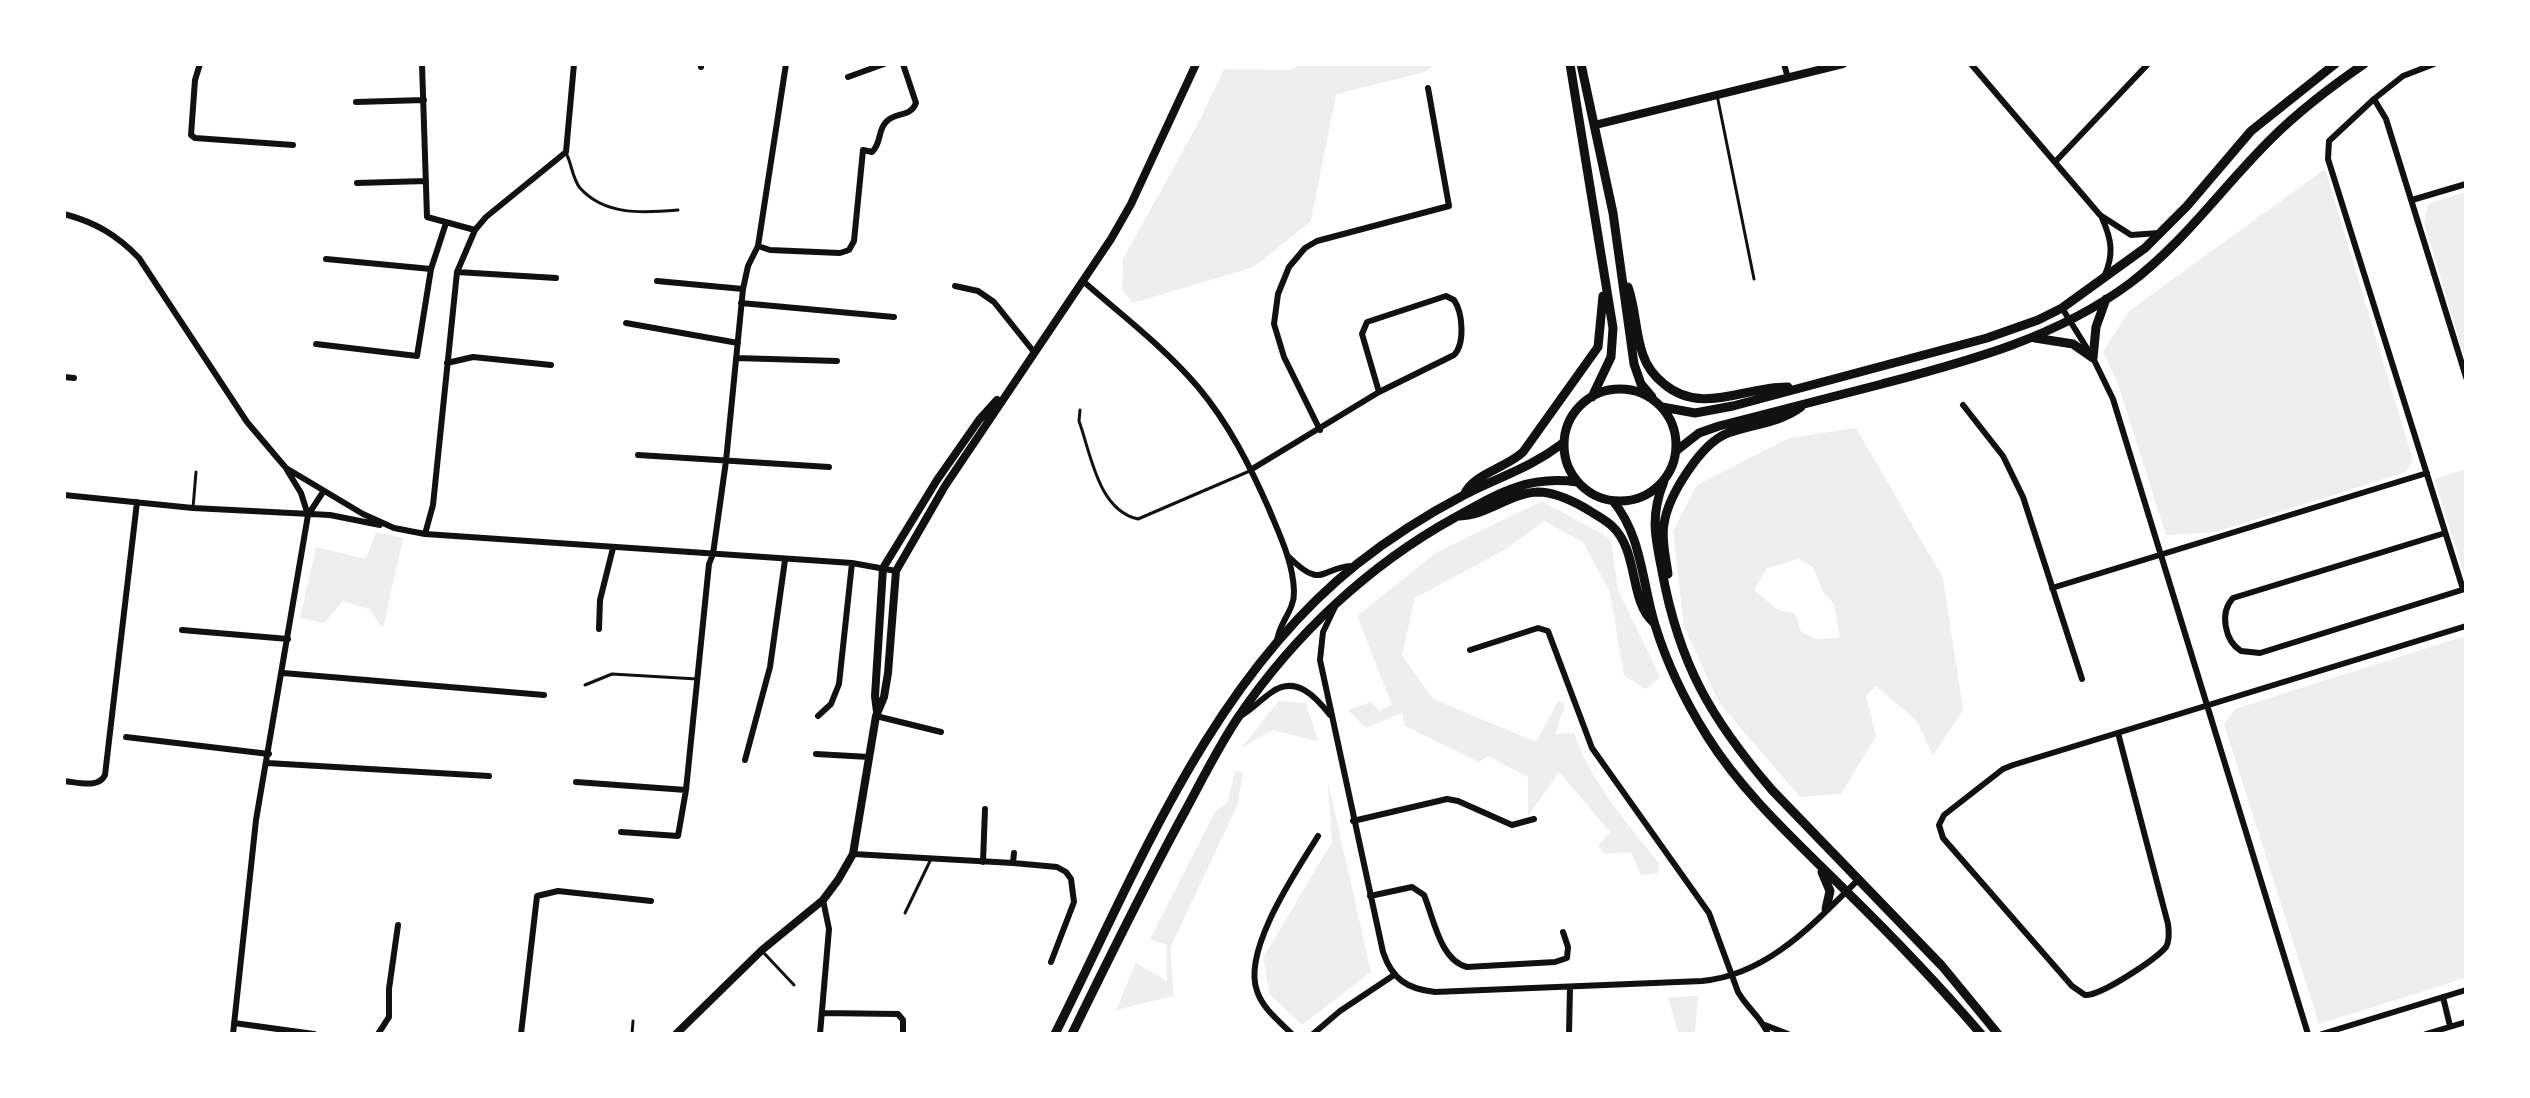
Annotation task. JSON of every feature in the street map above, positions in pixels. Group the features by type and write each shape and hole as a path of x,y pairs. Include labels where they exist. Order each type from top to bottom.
{"main road":[{"path":"876,714 884,697 888,673 896,572 945,486 1013,382 1084,282 1131,204 1196,64"},
{"path":"1570,64 1613,328 1611,357 1592,397"},
{"path":"1581,64 1613,213 1634,364 1641,384 1674,428 1676,451 1670,472 1655,504 1654,520 1669,611 1696,683 1721,725 1772,790 1942,966 1998,1034"},
{"path":"1664,481 1636,500 1613,501 1593,495 1577,482 1567,464 1563,443 1569,421 1583,403 1602,392 1624,389 1658,404 1684,412 1710,411 1987,338 2038,320 2062,308 2102,281 2161,233 2265,118 2335,64"},
{"path":"1676,451 1699,433 1954,365 2032,338 2070,320 2128,285 2164,255 2271,139 2301,110 2364,64"},
{"path":"1622,274 1632,299 1642,354 1653,374 1668,387 1680,394 1700,400 1774,386 1799,387"},
{"path":"1464,495 1474,481 1509,464 1523,452 1594,355 1601,337 1603,275"},
{"path":"2032,338 2073,344 2093,358 2096,327 2106,299"},
{"path":"676,1034 762,950 823,900 853,854 876,714 875,696 883,568 937,480 979,420 1013,382"},
{"path":"1669,611 1672,599 1663,537 1664,520 1691,467 1717,437 1780,419 1805,404"},
{"path":"1055,1034 1186,776 1221,716 1277,642 1313,603 1355,566 1398,536 1464,495 1532,466 1563,443"},
{"path":"1072,1034 1168,843 1238,717 1278,666 1336,604 1387,560 1458,516 1534,481 1577,482"},
{"path":"1458,516 1474,516 1523,494 1536,492 1562,496 1580,505 1612,525 1620,536 1630,556 1644,610 1654,623"},
{"path":"1613,501 1629,524 1654,623 1681,693 1708,738 1760,805 1930,976 1981,1034"},
{"path":"1818,864 1830,887 1826,909"}],"street":[{"path":"200,64 195,80 191,135 195,138 293,144"},
{"path":"422,64 428,217 475,230"},
{"path":"425,534 433,505 457,272 475,230 486,217 566,152 574,64"},
{"path":"621,832 678,836 686,790 709,564 713,554 726,461 741,303 748,266 758,246 786,64"},
{"path":"848,77 884,64"},
{"path":"758,246 770,250 840,253 849,250 854,241 863,150 872,152 878,146 882,128 888,119 914,109 916,104 903,64"},
{"path":"1784,64 1788,78"},
{"path":"1595,125 1716,94 1817,73 1843,64"},
{"path":"1971,64 2100,215 2108,232 2112,253 2102,281"},
{"path":"2055,162 2148,64"},
{"path":"2434,64 2403,76 2374,99 2329,141 2327,150 2464,589 2260,653 2251,654 2235,647 2227,629 2225,608 2233,598 2445,533"},
{"path":"1320,430 1278,340 1274,314 1278,294 1296,257 1317,241 1449,206 1428,88"},
{"path":"356,102 424,99"},
{"path":"2374,99 2386,119 2466,377"},
{"path":"357,183 426,181"},
{"path":"2412,200 2466,184"},
{"path":"64,214 99,225 125,244 139,258 247,422 286,468 301,493 308,516"},
{"path":"2100,215 2131,235 2161,233"},
{"path":"316,344 417,356 431,269 446,223"},
{"path":"326,259 431,269"},
{"path":"457,272 556,278"},
{"path":"657,281 743,289"},
{"path":"1084,282 1197,386 1252,469 1289,557 1294,595 1277,642"},
{"path":"955,286 978,291 994,302 1034,352"},
{"path":"1252,469 1320,430 1379,392 1454,355 1458,351 1460,339 1460,312 1454,300 1450,297 1372,318 1365,325 1362,334 1379,392"},
{"path":"741,303 894,317"},
{"path":"2062,308 2093,358 2113,399 2308,1034"},
{"path":"626,322 738,343"},
{"path":"447,363 473,357 551,365"},
{"path":"736,358 837,361"},
{"path":"64,377 74,378"},
{"path":"1963,405 2003,456 2020,490 2082,679"},
{"path":"638,455 829,467"},
{"path":"286,468 323,492 394,528"},
{"path":"2052,588 2427,473"},
{"path":"233,1034 260,800 308,516 323,492"},
{"path":"64,495 193,508 341,516 425,534 852,563 896,572"},
{"path":"64,781 94,783 100,782 105,775 137,502"},
{"path":"598,629 600,600 613,548"},
{"path":"1289,557 1298,566 1313,574 1321,575 1342,567 1355,566"},
{"path":"745,760 770,667 785,560"},
{"path":"818,716 831,704 839,684 852,563"},
{"path":"1336,604 1320,646 1330,716 1383,952 1394,975 1419,990 1435,992 1570,987 1702,981 1733,976 1758,966 1776,954 1859,879"},
{"path":"2118,733 2169,931 2168,943 2161,951 2105,991 2091,995 2077,991 1943,838 1939,825 1944,814 2004,769 2118,733 2208,705 2466,626"},
{"path":"1470,650 1539,628 1548,631 1592,748 1712,919 1745,1004 1765,1025 1788,1034"},
{"path":"182,630 288,639"},
{"path":"283,674 544,695"},
{"path":"1238,717 1273,691 1293,686 1313,694 1330,716"},
{"path":"876,714 940,732"},
{"path":"126,738 269,753"},
{"path":"816,754 869,758"},
{"path":"267,763 489,776"},
{"path":"576,782 686,790"},
{"path":"1353,821 1447,799 1458,801 1512,825 1534,819"},
{"path":"982,862 985,809"},
{"path":"1292,1034 1267,1009 1257,992 1252,971 1255,953 1263,936 1318,836"},
{"path":"1013,863 1014,853"},
{"path":"853,854 1057,867 1066,872 1071,879 1074,891 1072,909 1051,962"},
{"path":"1370,896 1412,887 1419,889 1424,895 1448,956 1456,964 1467,968 1555,962 1567,958 1568,947 1563,932"},
{"path":"521,1034 534,902 537,896 558,891 651,901"},
{"path":"820,1034 829,930 823,900"},
{"path":"378,1034 389,1017 389,989 398,925"},
{"path":"1313,1034 1340,1011 1394,975"},
{"path":"1569,1034 1570,987"},
{"path":"2322,1034 2466,990"},
{"path":"2443,997 2450,1026"},
{"path":"822,1013 898,1014 903,1020 903,1034"},
{"path":"2426,1033 2466,1022"},
{"path":"234,1023 314,1034"},
{"path":"1765,1025 1768,1034"}],"lane":[{"path":"1716,94 1754,279"},
{"path":"566,152 580,187 596,201 618,210 678,210"},
{"path":"1080,410 1079,421 1104,492 1112,505 1126,517 1138,519 1252,469"},
{"path":"193,508 196,471"},
{"path":"585,685 612,674 697,679"},
{"path":"905,913 931,859"},
{"path":"762,950 794,985"},
{"path":"632,1034 633,1021"}],"shaded area":[{"path":"1298,65 1434,65 1425,72 1336,94 1311,221 1254,267 1133,303 1122,290 1123,259 1200,120 1224,69 1292,70"},
{"path":"2325,169 2413,460 2406,472 2216,532 2166,535 2117,381 2103,352 2129,311"},
{"path":"2466,192 2465,359 2424,223 2428,204"},
{"path":"1856,428 1943,578 1963,710 1933,755 1916,720 1876,686 1866,696 1876,736 1841,794 1800,797 1719,703 1684,627 1673,531 1697,485 1789,438","holes":["1799,559 1813,567 1823,592 1834,604 1840,638 1816,639 1801,632 1795,613 1778,610 1754,590 1767,568"]},
{"path":"2466,469 2465,577 2434,479"},
{"path":"1542,501 1611,539 1618,590 1660,677 1646,689 1624,676 1610,592 1583,542 1544,521 1506,549 1415,598 1402,655 1433,699 1536,742 1558,701 1565,705 1555,734 1574,733 1581,752 1600,786 1659,863 1658,873 1641,875 1631,852 1605,854 1598,846 1610,832 1559,772 1528,816 1528,777 1488,756 1479,762 1405,726 1402,713 1366,728 1348,710 1371,702 1379,711 1392,705 1357,616 1437,552"},
{"path":"376,532 403,538 383,628 369,609 343,601 324,623 300,618 316,547 366,559"},
{"path":"2465,636 2465,978 2319,1024 2224,724 2235,709"},
{"path":"1279,701 1306,703 1318,741 1273,730 1241,748"},
{"path":"1235,771 1243,772 1237,806 1170,948 1174,996 1116,1010 1136,963 1167,981 1167,945 1150,939 1215,812 1228,802"},
{"path":"1328,782 1371,972 1302,1025 1270,995 1263,958 1332,842"},
{"path":"1698,996 1695,1033 1678,1033 1668,997"}]}
